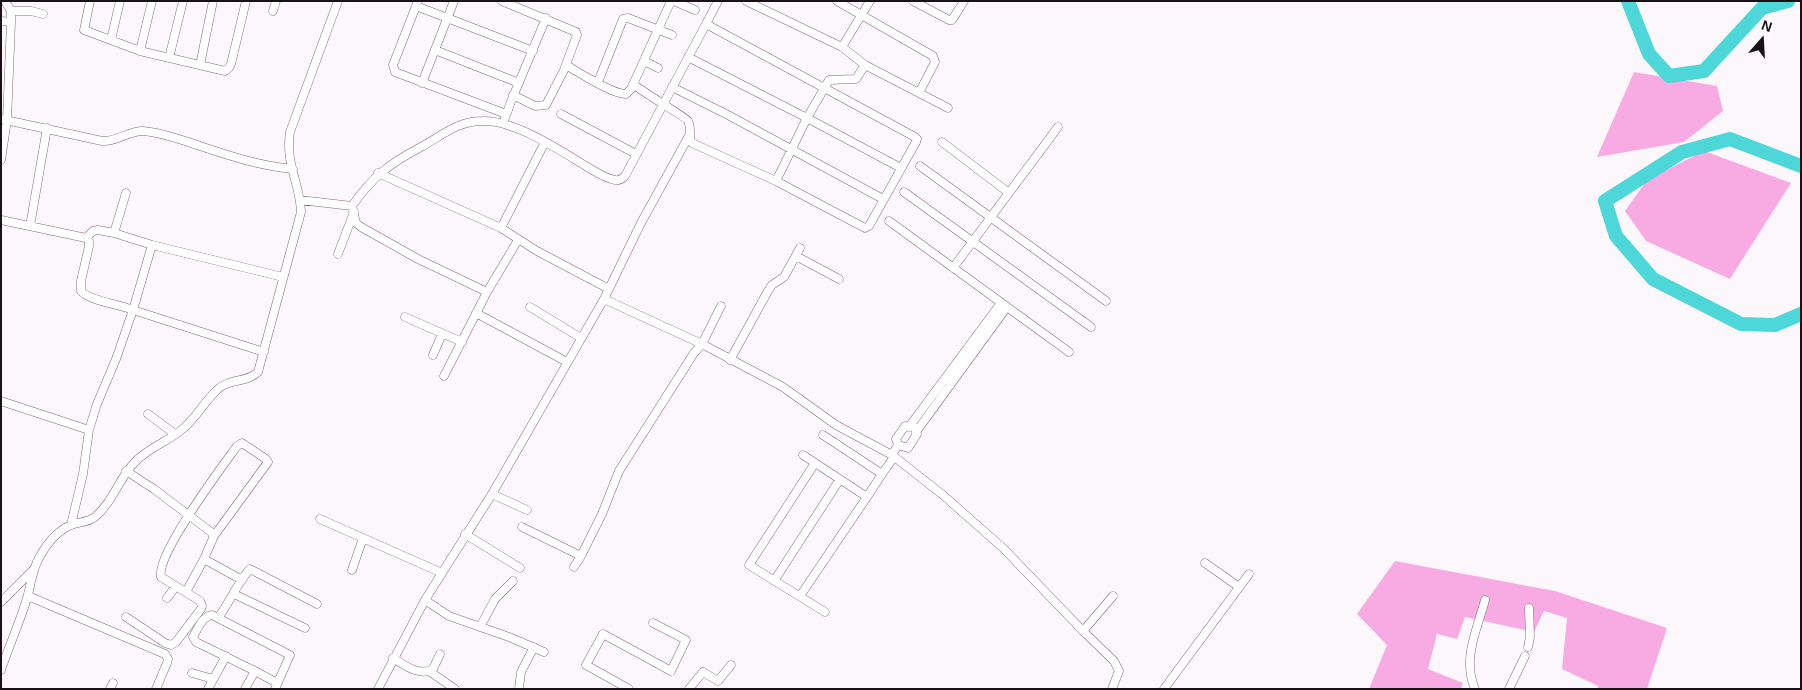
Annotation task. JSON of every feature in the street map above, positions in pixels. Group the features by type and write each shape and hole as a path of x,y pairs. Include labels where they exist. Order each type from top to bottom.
{"street":[{"path":"1,160 11,22 11,11 5,1"},
{"path":"90,1 84,30 140,51 225,71 229,68 246,1"},
{"path":"111,40 120,1"},
{"path":"140,51 152,1"},
{"path":"170,58 182,1"},
{"path":"200,65 212,1"},
{"path":"273,12 276,1"},
{"path":"1,670 28,596 34,568 51,540 71,525 87,521 101,510 109,501 126,471 145,453 184,429 219,388 226,383 252,378 258,372 301,212 293,169 289,159 288,145 294,119 304,99 338,1"},
{"path":"422,83 454,1"},
{"path":"502,1 546,18 577,33 566,65 546,105 534,106 514,96"},
{"path":"566,65 620,94 628,92 672,1 695,10"},
{"path":"338,254 353,209 364,188 378,173 441,133 460,124 484,120 505,123 545,142 596,172 614,180 621,179 625,176 718,1"},
{"path":"837,1 935,58 935,62 918,93"},
{"path":"842,47 870,1"},
{"path":"914,1 946,19 952,20 964,1"},
{"path":"749,2 842,47 865,66 948,108"},
{"path":"506,114 401,75 393,70 417,3 448,18 533,51"},
{"path":"11,11 25,10 43,14"},
{"path":"505,123 506,114 546,18"},
{"path":"598,82 623,19 628,18 672,35"},
{"path":"1,20 11,22"},
{"path":"633,84 663,105 687,118 690,141 692,143 776,181 865,228 869,226 917,139 824,86 706,24"},
{"path":"435,50 519,83"},
{"path":"688,57 902,168"},
{"path":"644,61 658,68"},
{"path":"776,181 790,149 826,82 831,79 856,79 865,66"},
{"path":"672,87 728,114 883,199"},
{"path":"561,114 636,154"},
{"path":"4,119 95,140 110,141 136,132 145,131 267,166 293,169"},
{"path":"953,268 1058,127"},
{"path":"30,226 47,128"},
{"path":"378,689 425,600 492,494 604,299 640,223 690,134"},
{"path":"501,228 545,142"},
{"path":"942,142 1009,193"},
{"path":"920,166 1106,301"},
{"path":"378,173 501,228 518,240 608,289"},
{"path":"904,192 1091,326"},
{"path":"114,233 126,193"},
{"path":"300,200 353,209"},
{"path":"353,209 356,223 366,230 418,259 487,292"},
{"path":"1,220 86,238 89,241 89,246 80,281 81,291 88,297 119,305 264,352"},
{"path":"889,221 1069,352"},
{"path":"86,238 93,231 98,230 114,233 152,245 283,277"},
{"path":"444,376 487,292 518,240"},
{"path":"71,525 83,474 89,430 133,310 152,245"},
{"path":"730,360 768,291 772,285 784,277 800,248"},
{"path":"796,256 839,279"},
{"path":"604,299 702,344 783,387 836,425 893,456 943,495 1003,548 1117,665 1119,671 1112,689"},
{"path":"800,596 882,474 898,446 896,439 905,426 909,426 964,359 1004,305"},
{"path":"574,567 602,514 624,463 694,353 702,344 721,306"},
{"path":"530,307 580,338"},
{"path":"476,313 567,362"},
{"path":"405,317 462,342"},
{"path":"433,355 442,334"},
{"path":"898,446 908,448 917,434 916,432 964,359"},
{"path":"1,401 89,430"},
{"path":"148,414 175,434"},
{"path":"909,426 914,427 916,432"},
{"path":"823,435 882,474"},
{"path":"126,617 165,643 173,645 202,606 200,601 161,577 160,573 189,514 239,444 242,444 266,459 267,462 214,536 186,592"},
{"path":"803,455 867,497"},
{"path":"815,463 749,565 825,612"},
{"path":"126,471 189,514 214,536"},
{"path":"774,581 840,480"},
{"path":"492,494 527,510"},
{"path":"320,518 442,573"},
{"path":"522,526 581,556"},
{"path":"465,534 520,568"},
{"path":"352,570 363,538"},
{"path":"204,559 242,580"},
{"path":"1205,563 1239,587"},
{"path":"1,602 34,568"},
{"path":"218,618 251,569 317,604"},
{"path":"1164,689 1249,574"},
{"path":"480,627 495,599 513,581"},
{"path":"167,598 176,586"},
{"path":"234,594 304,628"},
{"path":"28,596 165,654 168,659 167,663 156,689"},
{"path":"1083,631 1113,596"},
{"path":"425,600 449,616 544,652"},
{"path":"1475,689 1471,677 1469,656 1485,600"},
{"path":"1528,647 1530,637 1529,608"},
{"path":"212,615 218,618 290,655 276,686 255,670 196,642 194,635 207,616 212,615"},
{"path":"629,689 586,665 603,634 671,671 686,640 653,623"},
{"path":"519,689 520,672 534,647"},
{"path":"393,658 424,672 429,671 437,662 440,654"},
{"path":"208,689 226,656"},
{"path":"1509,689 1525,656"},
{"path":"689,689 703,672 718,681 731,664"},
{"path":"245,689 255,670"},
{"path":"429,671 454,689"},
{"path":"192,673 213,679"}],"shaded area":[{"path":"1634,72 1717,86 1723,111 1684,142 1597,157"},
{"path":"1704,151 1791,183 1730,279 1646,241 1625,211 1647,180"},
{"path":"1395,561 1555,591 1667,628 1647,689 1598,689 1598,686 1562,669 1567,618 1544,611 1534,632 1465,617 1457,639 1437,634 1428,669 1463,683 1461,689 1369,689 1387,645 1357,614"}],"waterway":[{"path":"1628,1 1649,54 1669,76 1704,71 1762,8 1788,1"},
{"path":"1801,166 1730,139 1682,152 1605,201 1616,236 1653,279 1741,324 1775,325 1801,314"}]}
